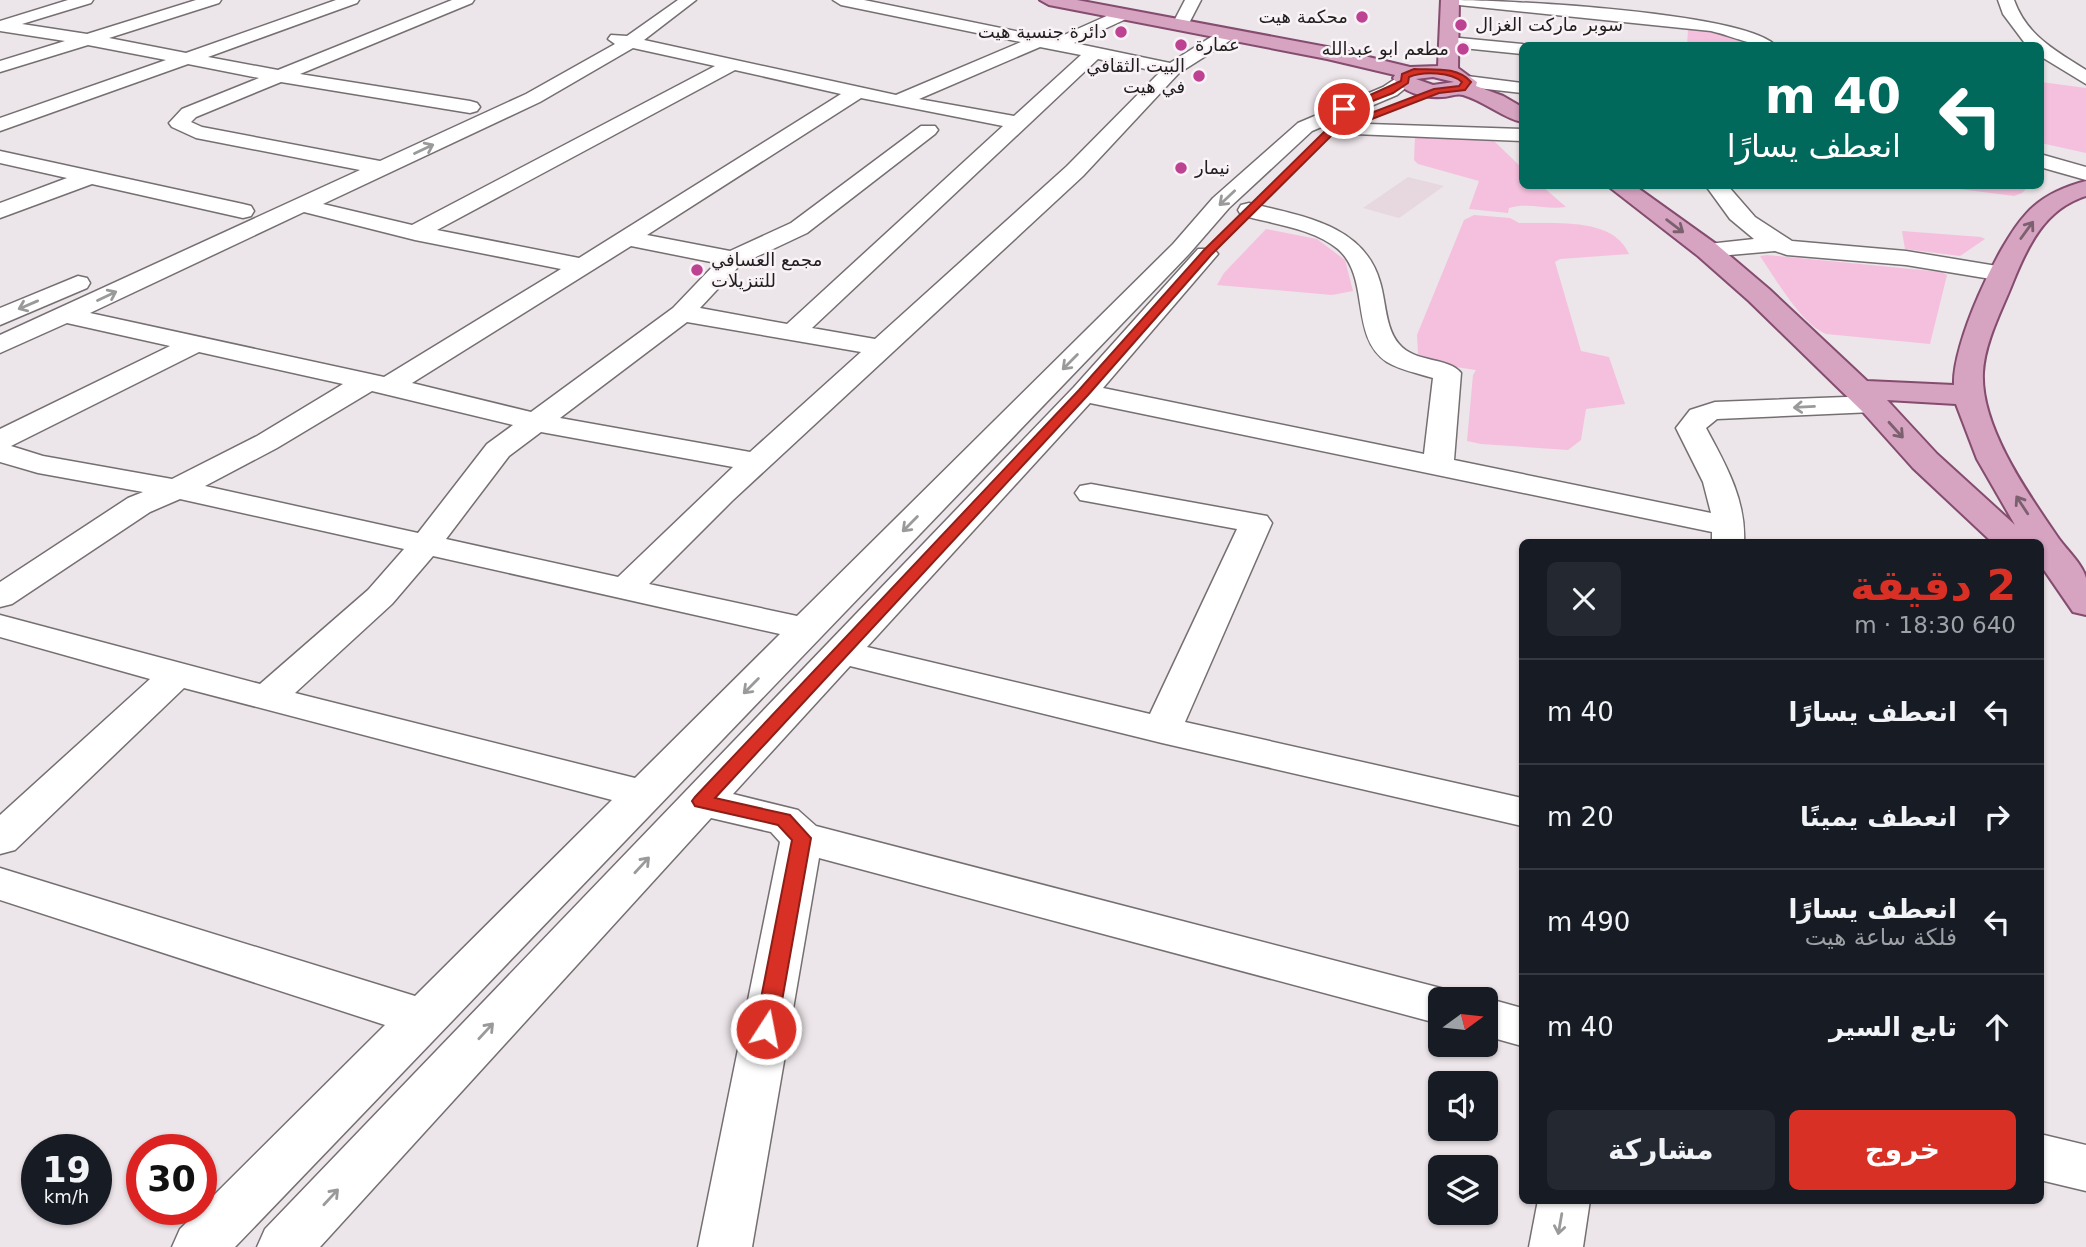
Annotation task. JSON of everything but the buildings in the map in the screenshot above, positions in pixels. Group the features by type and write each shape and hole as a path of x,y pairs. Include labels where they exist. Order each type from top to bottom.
{"main road":[{"path":"1049,0 1339,56 1435,80 1496,100 1519,114"},
{"path":"1435,80 1449,42 1450,0"},
{"path":"1422,49 1435,80"},
{"path":"2086,188 2052,201 2023,234 2003,274 1968,375 1975,417 1996,464 2086,604"},
{"path":"1624,189 1707,250 1866,397 1925,461 2009,539"},
{"path":"1866,397 1970,395"},
{"path":"1925,461 1996,464"},
{"path":"2044,573 2086,611"}],"street":[{"path":"0,25 85,0"},
{"path":"0,67 213,0"},
{"path":"0,125 351,0"},
{"path":"382,168 196,132 179,123 189,113 276,75 466,0"},
{"path":"158,249 470,107 607,37 663,0"},
{"path":"0,345 533,98 631,41 688,0"},
{"path":"841,0 1173,69"},
{"path":"1180,25 1193,0"},
{"path":"1460,0 1711,26 1741,33 1760,42"},
{"path":"2006,0 2011,14 2034,42"},
{"path":"898,101 1119,15"},
{"path":"1610,36 1614,16"},
{"path":"0,25 470,107"},
{"path":"624,590 757,461 1075,172 1173,69 1228,34"},
{"path":"607,37 898,101 1018,123"},
{"path":"1449,42 1519,49"},
{"path":"2044,51 2086,79"},
{"path":"794,331 1094,53"},
{"path":"415,233 733,64"},
{"path":"2052,77 2086,79"},
{"path":"199,1247 1181,249 1221,203 1305,127 1390,91 1435,80 1519,88"},
{"path":"284,1247 1084,393 1249,210 1329,132 1435,80"},
{"path":"0,597 139,505 177,489 378,384 583,266 858,92"},
{"path":"1337,129 1519,135"},
{"path":"266,699 380,597 425,545 498,450 682,313 733,259 799,228 928,130"},
{"path":"0,157 243,211"},
{"path":"2044,159 2086,165"},
{"path":"2044,159 2086,174"},
{"path":"0,211 88,178"},
{"path":"1719,189 1724,198 1754,228 1787,248 1906,258 2003,274"},
{"path":"302,205 415,233 583,266"},
{"path":"1249,210 1324,233 1346,243 1356,254 1367,276 1382,337 1392,353 1447,373 1438,466"},
{"path":"627,238 733,259"},
{"path":"1707,250 1778,244"},
{"path":"0,317 97,275"},
{"path":"682,313 882,348"},
{"path":"64,316 378,384 536,422 757,461"},
{"path":"0,440 193,345"},
{"path":"1084,393 1438,466 1729,534 1724,491 1691,428 1698,417 1726,410 1866,397"},
{"path":"0,452 38,464 177,489 806,629"},
{"path":"1091,493 1256,523 1162,730"},
{"path":"0,626 266,699 644,794"},
{"path":"841,652 1162,730 1519,811"},
{"path":"0,839 176,675"},
{"path":"701,801 784,820 802,838 1428,1002"},
{"path":"725,1247 802,838"},
{"path":"0,884 424,1018"},
{"path":"1498,1020 1519,1026"},
{"path":"2044,1158 2086,1168"},
{"path":"1556,1247 1563,1204"}],"shaded area":[{"path":"1688,30 1715,31 1744,42 1687,42"},
{"path":"2044,82 2086,88 2086,153 2044,144"},
{"path":"1415,137 1494,141 1519,165 1519,189 1545,189 1566,207 1516,206 1509,208 1508,213 1469,209 1479,181 1418,164 1414,160"},
{"path":"1408,177 1444,186 1399,218 1363,208"},
{"path":"1959,189 2026,189 2014,196"},
{"path":"1474,215 1510,218 1519,223 1565,223 1596,228 1610,233 1621,242 1629,254 1560,259 1555,262 1581,351 1609,357 1625,404 1586,409 1581,440 1568,450 1467,441 1473,375 1476,370 1442,365 1418,354 1417,335 1464,220"},
{"path":"1266,229 1317,239 1345,260 1353,291 1332,295 1217,285 1224,273"},
{"path":"1902,231 1985,239 1960,256 1905,249"},
{"path":"1760,256 1942,272 1947,275 1930,344 1826,334 1808,321 1790,300"}],"place":[{"name":"محكمة هيت","path":"1362,17"},
{"name":"سوبر ماركت الغزال","path":"1461,25"},
{"name":"دائرة جنسية هيت","path":"1121,32"},
{"name":"عمارة","path":"1181,45"},
{"name":"مطعم ابو عبدالله","path":"1463,49"},
{"name":"البيت الثقافي في هيت","path":"1199,76"},
{"name":"نيمار","path":"1181,168"},
{"name":"مجمع العسافي للتنزيلات","path":"697,270"}],"route":[{"path":"766,1029 802,838 784,820 701,801 1084,393 1208,253 1329,132 1437,91 1462,88 1467,82 1448,72 1414,72 1405,75 1405,82 1390,91 1344,109"}]}
